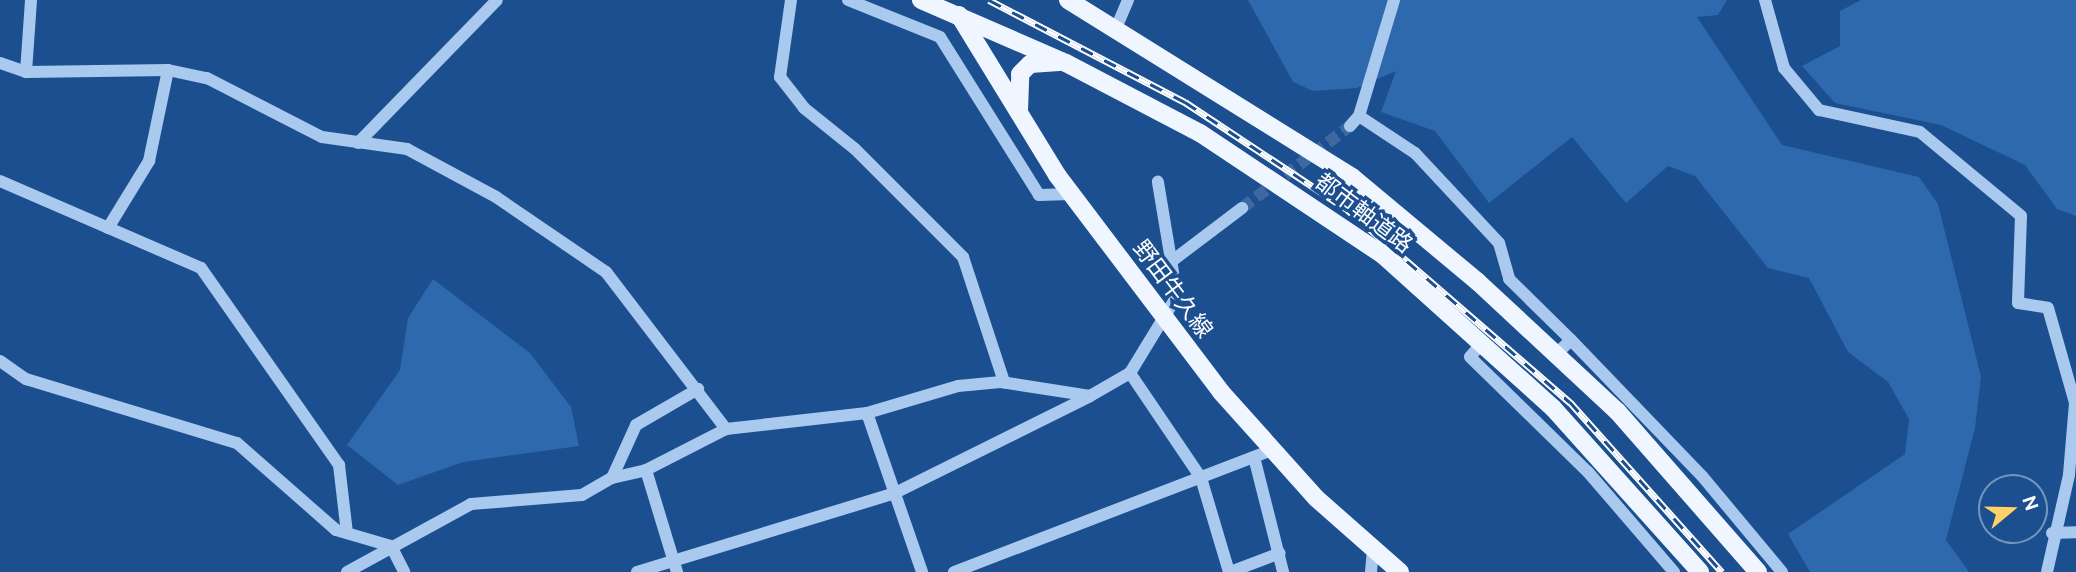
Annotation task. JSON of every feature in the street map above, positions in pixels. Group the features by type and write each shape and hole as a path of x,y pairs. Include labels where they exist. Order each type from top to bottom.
{"main road":[{"name":"都市軸道路","path":"921,0 956,8 1066,63 1262,170 1383,256 1482,343 1610,464 1700,572"},
{"name":"都市軸道路","path":"1068,0 1117,26 1352,177 1556,354 1617,411 1758,572"},
{"name":"野田牛久線","path":"956,8 1025,127 1262,454 1400,572"},
{"path":"1025,127 1017,107 1020,74 1041,61 1066,63"}],"street":[{"path":"26,72 31,0"},
{"path":"358,143 497,0"},
{"path":"792,0 780,77 804,108 855,149 963,257 1004,382"},
{"path":"848,0 940,37 1039,195 1071,194"},
{"path":"1117,26 1128,0"},
{"path":"1350,126 1359,116 1394,0"},
{"path":"1765,0 1784,68 1819,110 1920,132 2021,216 2018,303 2048,308 2075,403 2069,475 2052,533 2047,572"},
{"path":"0,63 26,72 168,70 207,78 322,137 407,149 496,197 606,272 726,429"},
{"path":"108,228 149,161 168,70"},
{"path":"1359,116 1415,153 1499,243 1509,279 1702,476 1782,572"},
{"path":"0,181 201,268 339,465 347,533"},
{"path":"636,572 895,494 1090,396 1130,373 1166,319 1177,296 1168,264 1158,183"},
{"path":"1168,264 1242,208"},
{"path":"1556,354 1571,340"},
{"path":"1482,343 1470,357 1588,472 1674,572"},
{"path":"0,361 26,379 237,443 347,533 391,546 404,572"},
{"path":"1130,373 1201,478 1230,572 1280,553"},
{"path":"347,572 471,504 582,495 612,478 646,470 726,429 867,413 958,386 1004,382 1090,396"},
{"path":"612,478 636,425 698,389"},
{"path":"867,413 922,572"},
{"path":"954,572 1262,454 1283,572"},
{"path":"646,470 677,572"},
{"path":"2052,533 2076,532"},
{"path":"1371,572 1373,547"}],"shaded area":[{"path":"1248,0 1727,0 1718,15 1697,17 1782,145 1919,177 1938,204 1981,377 1975,428 1946,540 1969,572 1810,572 1788,534 1905,454 1909,419 1888,382 1848,352 1809,278 1768,268 1695,176 1668,166 1626,203 1572,137 1489,203 1435,131 1381,112 1396,71 1357,88 1313,91 1293,82"},
{"path":"1861,0 2076,0 2076,216 2057,209 2025,165 1941,125 1835,103 1802,66 1840,46 1840,11"},
{"path":"433,279 530,353 571,407 579,446 463,462 398,485 347,445 400,370 408,318"}],"tunnel":[{"path":"1242,208 1350,126"}],"railway":[{"path":"989,0 1185,102 1348,210 1570,402 1722,572"}]}
